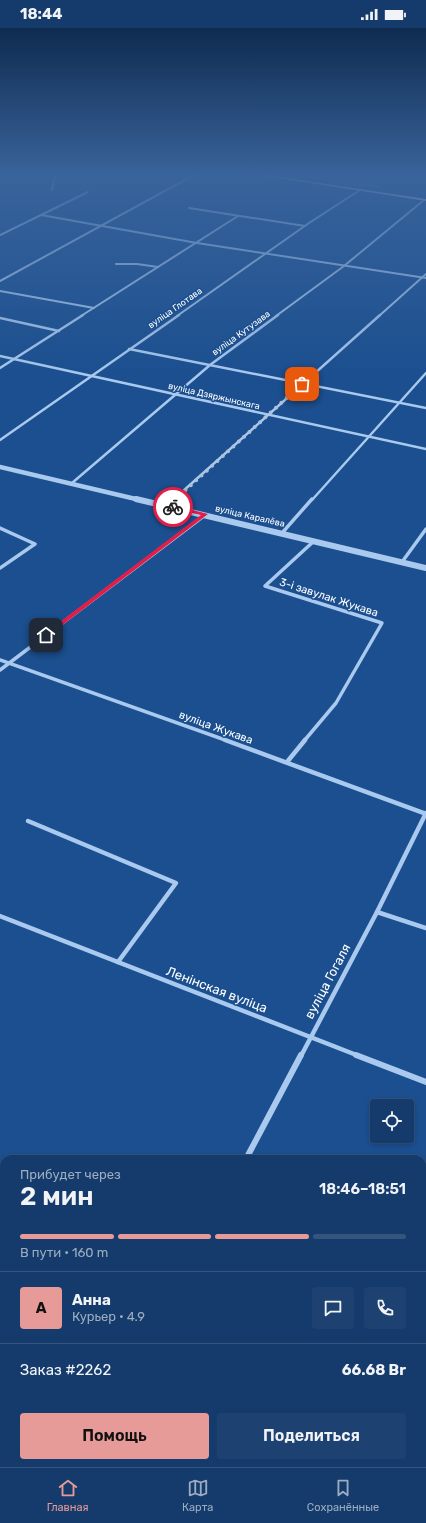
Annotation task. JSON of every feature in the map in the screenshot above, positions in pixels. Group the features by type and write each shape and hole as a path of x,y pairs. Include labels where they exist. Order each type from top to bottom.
{"street":[{"path":"0,281 71,242"},
{"path":"192,242 424,278"},
{"name":"вуліца Глотава","path":"0,440 94,376 129,349 282,242"},
{"name":"вуліца Кутузава","path":"72,483 210,364 344,266 373,242"},
{"path":"0,368 15,360 197,243"},
{"path":"116,264 137,264 158,267"},
{"path":"168,506 302,384 424,278 426,274"},
{"path":"0,291 94,308"},
{"path":"0,318 59,331"},
{"path":"129,349 426,408"},
{"name":"вуліца Дзяржынскага","path":"0,356 426,449"},
{"path":"282,533 426,373"},
{"name":"вуліца Каралёва","path":"0,466 426,568"},
{"path":"0,670 205,514"},
{"path":"0,528 35,544 0,568"},
{"path":"402,562 426,529"},
{"name":"3-і завулак Жукава","path":"287,762 336,703 382,623 265,586 314,541"},
{"name":"вуліца Жукава","path":"0,660 287,762 426,814"},
{"name":"вуліца Гогаля","path":"248,1155 377,912 426,814"},
{"path":"28,820 176,883 118,962"},
{"path":"377,912 426,928"},
{"name":"Ленінская вуліца","path":"0,916 426,1082"}],"way so far":[{"path":"173,507 168,506 302,384"}],"route":[{"path":"46,635 205,514 173,507"}]}
